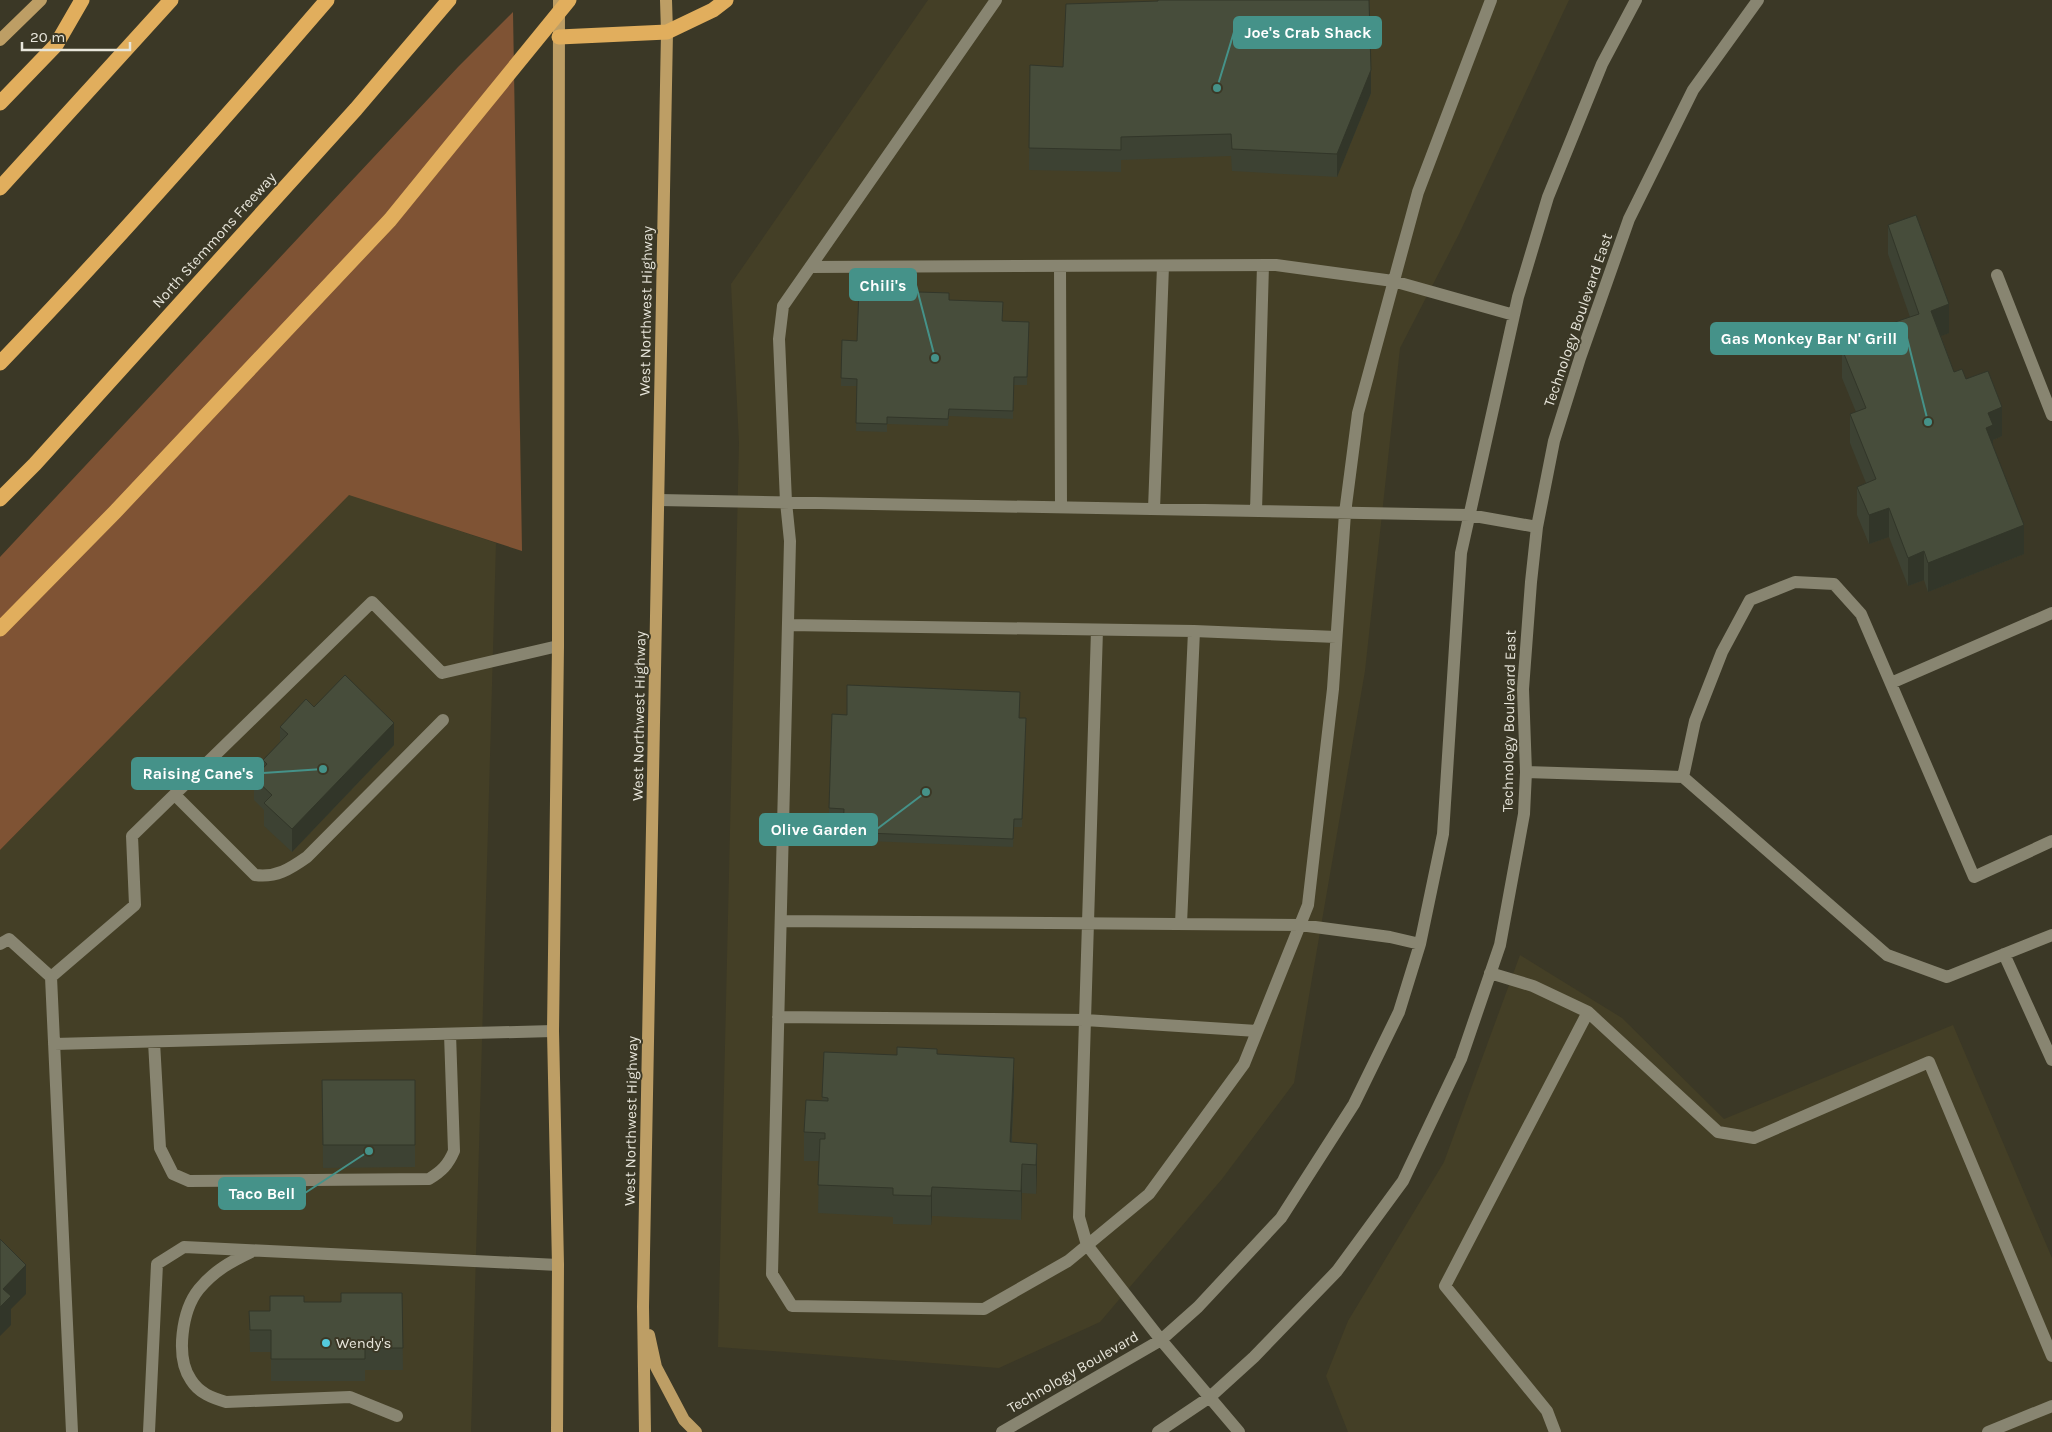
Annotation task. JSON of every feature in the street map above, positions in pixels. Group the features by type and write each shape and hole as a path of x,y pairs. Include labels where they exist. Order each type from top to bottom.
{"highway":[{"path":"0,103 56,45 82,0"},
{"path":"0,188 170,0"},
{"path":"0,363 55,306 230,113 327,0"},
{"name":"North Stemmons Freeway","path":"0,499 35,464 350,116 449,0"},
{"path":"0,629 114,512 390,220 570,0"},
{"path":"559,37 667,32 713,10 726,0"}],"main road":[{"path":"0,40 41,0"},
{"path":"557,1432 558,1265 554,1031 558,646 559,0"},
{"name":"West Northwest Highway","path":"644,1432 643,1307 659,500 666,0"},
{"path":"643,1307 656,1367 684,1420 696,1432"}],"street":[{"path":"996,0 783,306 779,339 786,502 790,541 772,1274 792,1306 984,1309 1068,1261 1149,1194 1244,1064 1308,905 1333,689 1345,513 1358,413 1418,192 1491,0"},
{"path":"1160,1340 1198,1307 1281,1218 1354,1104 1399,1012 1420,944 1443,834 1461,553 1514,315 1548,197 1602,64 1636,0"},
{"name":"Technology Boulevard East","path":"1210,1398 1254,1357 1337,1271 1402,1181 1461,1059 1500,945 1524,814 1526,772 1523,689 1530,582 1537,527 1554,441 1580,358 1629,219 1694,90 1758,0"},
{"path":"1256,511 1263,265"},
{"path":"810,268 1276,265 1394,281 1514,315"},
{"path":"1060,266 1061,508"},
{"path":"1154,509 1163,266"},
{"path":"1997,275 2052,415"},
{"path":"659,500 1469,515 1537,527"},
{"path":"1682,777 1698,713 1722,652 1750,600 1795,582 1834,584 1861,614 1974,878 2052,841"},
{"path":"51,977 135,905 132,836 372,602 442,673 558,646"},
{"path":"1891,683 2052,613"},
{"path":"788,625 1194,631 1336,637"},
{"path":"1097,630 1079,1217 1087,1245 1160,1340 1239,1432"},
{"path":"1181,924 1194,631"},
{"path":"174,795 255,875 268,877 281,873 307,857 443,720"},
{"path":"1526,772 1682,777 1887,955 1947,977 2052,935"},
{"path":"780,921 1300,926 1390,937 1420,944"},
{"path":"0,944 9,939 51,977 72,1432"},
{"path":"2004,954 2052,1060"},
{"path":"1490,973 1533,986 1588,1012 1718,1132 1754,1138 1929,1062 2052,1356"},
{"path":"1555,1432 1547,1410 1445,1286 1588,1012"},
{"path":"778,1017 1085,1020 1257,1030"},
{"path":"54,1044 554,1031"},
{"path":"154,1042 160,1148 173,1174 189,1181 429,1179 442,1171 450,1162 454,1151 450,1034"},
{"path":"149,1432 157,1264 184,1247 558,1265"},
{"path":"254,1250 222,1266 198,1290 183,1322 184,1367 190,1380 212,1398 226,1402 350,1397 397,1416"},
{"name":"Technology Boulevard","path":"1002,1432 1160,1340"},
{"path":"1158,1432 1210,1398"},
{"path":"1988,1432 2052,1406"}],"shaded area":[{"path":"928,0 1569,0 1459,234 1400,348 1365,671 1294,1083 1222,1179 1100,1322 999,1368 718,1347 739,443 731,284"},
{"path":"513,12 522,551 349,495 0,850 0,557 458,67"},
{"path":"349,494 496,543 471,1432 0,1432 0,850"},
{"path":"1520,955 1622,1018 1724,1119 1953,1025 2052,1258 2052,1432 1348,1432 1326,1376 1348,1321 1444,1162"}],"building":[{"path":"1158,0 1369,0 1371,70 1337,154 1232,149 1231,134 1121,137 1121,150 1029,148 1030,65 1063,67 1066,4"},
{"path":"1916,215 1949,304 1931,311 1954,372 1962,369 1966,379 1988,371 2002,407 1988,413 1993,425 1986,428 2024,525 1928,563 1924,551 1908,558 1889,508 1869,515 1857,487 1876,479 1850,414 1866,408 1842,349 1851,345 1855,349 1853,344 1865,342 1864,339 1872,335 1876,345 1896,337 1901,339 1895,322 1919,314 1888,225"},
{"path":"859,290 949,293 949,300 1003,302 1002,321 1029,322 1027,377 1014,377 1013,411 949,409 948,419 887,417 887,424 856,423 857,379 841,378 842,340 857,341"},
{"path":"345,675 394,723 292,829 264,803 272,795 254,778 267,764 263,760 288,734 280,727 306,699 314,707"},
{"path":"847,685 1020,692 1019,718 1026,718 1022,819 1014,819 1013,839 843,832 844,809 829,808 832,714 847,715"},
{"path":"897,1047 937,1049 937,1054 1014,1058 1010,1142 1037,1144 1036,1165 1022,1164 1021,1191 932,1187 931,1196 893,1195 893,1188 818,1185 820,1139 825,1139 825,1133 804,1132 806,1100 828,1101 828,1098 822,1097 824,1052 897,1055"},
{"path":"322,1080 415,1080 415,1145 323,1145"},
{"path":"0,1239 26,1265 3,1289 11,1296 0,1307"},
{"path":"341,1293 402,1293 403,1348 365,1348 365,1359 271,1359 271,1330 250,1330 249,1311 270,1311 270,1296 304,1296 304,1302 341,1302"}],"place":[{"name":"Joe's Crab Shack","path":"1217,88"},
{"name":"Chili's","path":"935,358"},
{"name":"Gas Monkey Bar N' Grill","path":"1928,422"},
{"name":"Raising Cane's","path":"323,769"},
{"name":"Olive Garden","path":"926,792"},
{"name":"Taco Bell","path":"369,1151"},
{"name":"Wendy's","path":"326,1343"}]}
